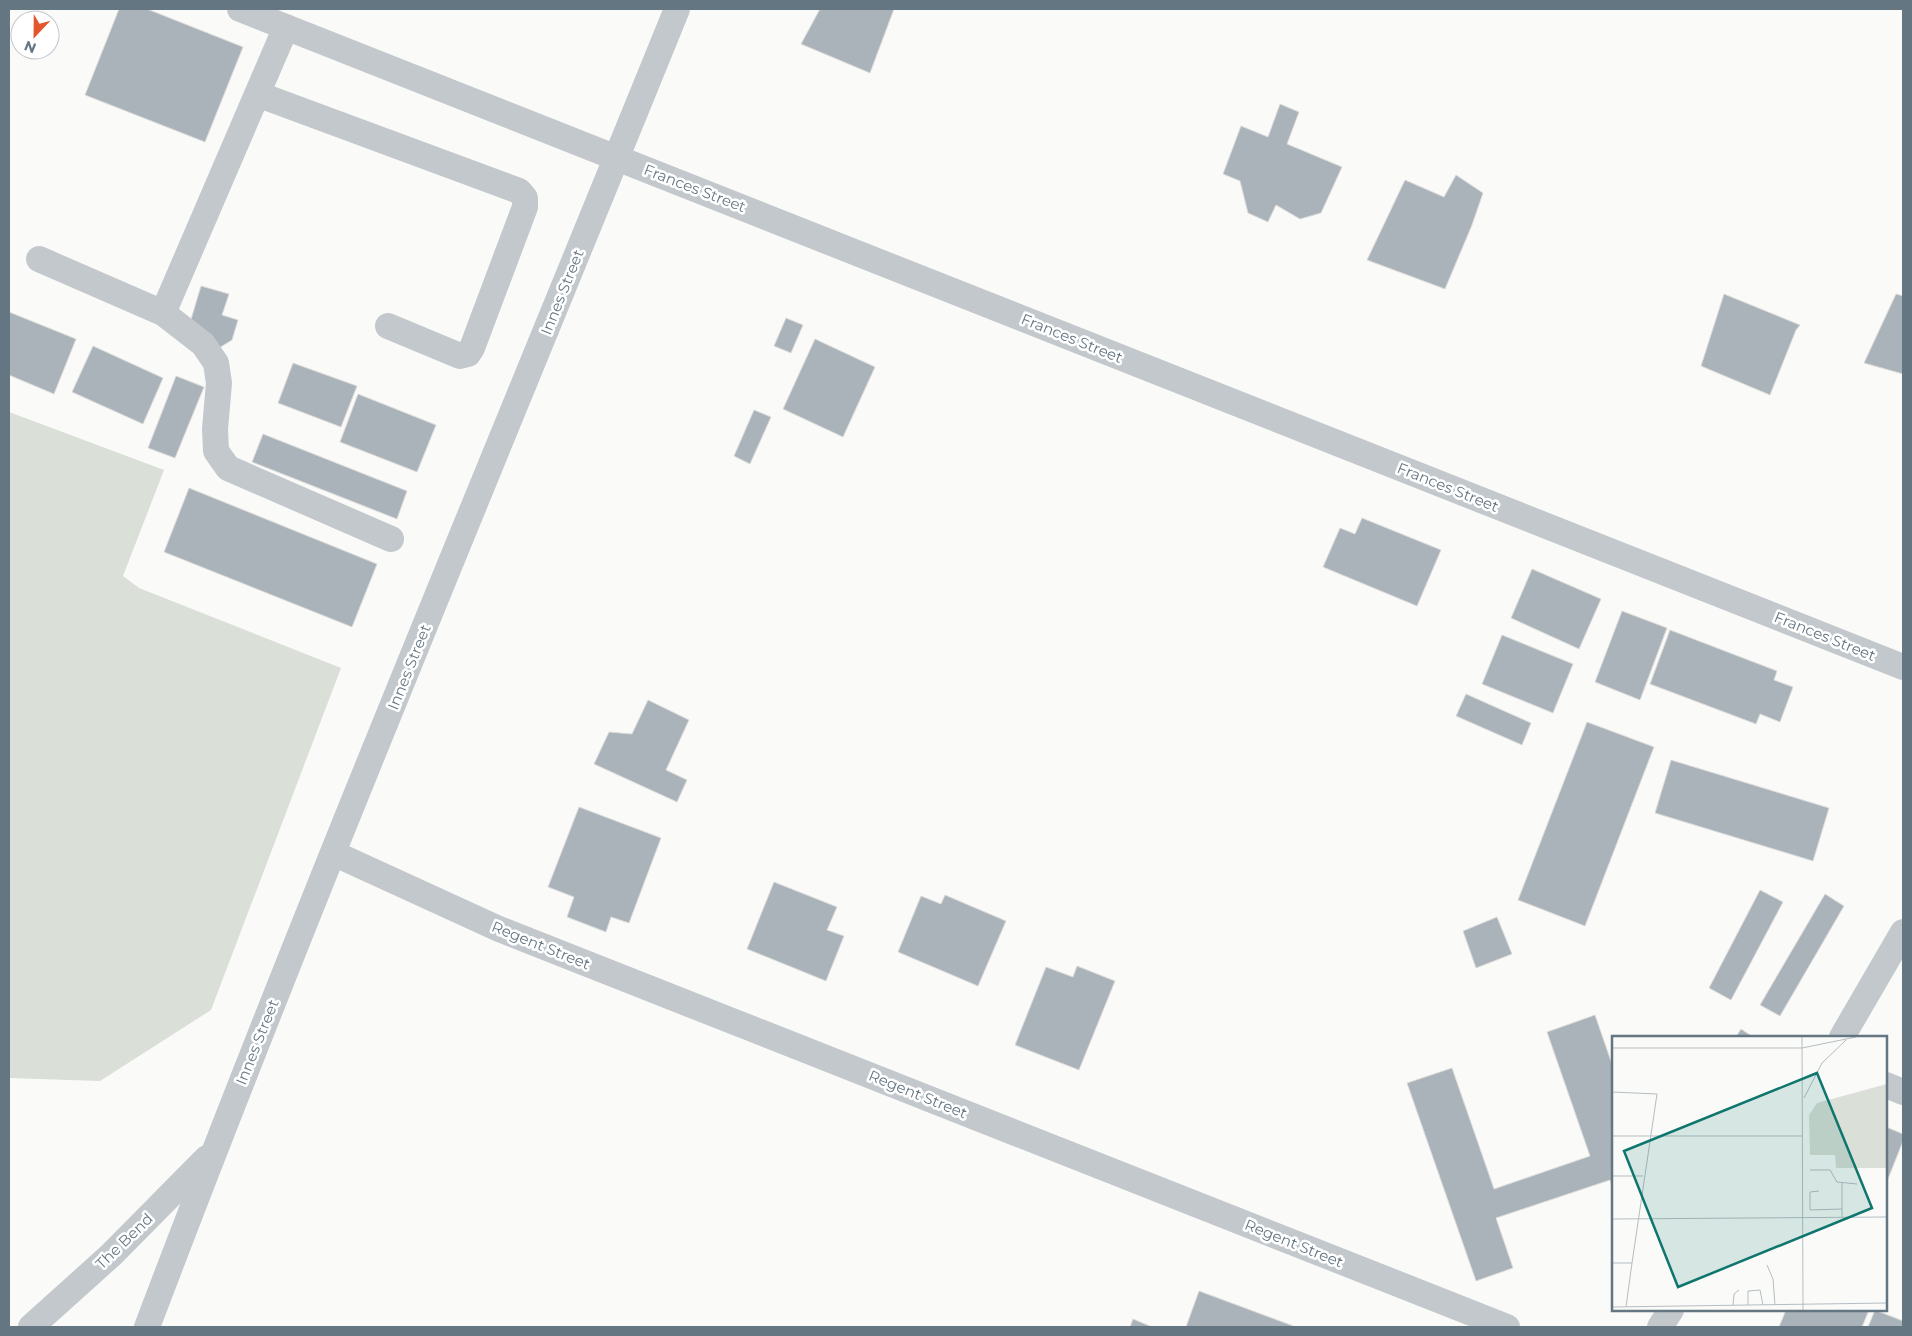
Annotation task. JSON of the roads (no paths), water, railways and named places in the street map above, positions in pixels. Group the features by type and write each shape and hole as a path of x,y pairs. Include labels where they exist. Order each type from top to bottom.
{"street":[{"name":"Frances Street","path":"240,9 1903,667"},
{"name":"Innes Street","path":"147,1327 214,1151 333,853 677,9"},
{"path":"163,313 286,27"},
{"path":"257,94 519,191 525,198 525,207 472,348 468,354 460,356 388,326"},
{"path":"39,259 163,313 203,344 216,363 219,383 215,429 216,451 228,468 391,539"},
{"name":"Regent Street","path":"333,853 499,930 1506,1327"},
{"path":"1843,1036 1903,932"},
{"path":"1887,1085 1903,1092"},
{"name":"The Bend","path":"32,1327 111,1255 214,1151"},
{"path":"1660,1327 1670,1311"}]}
